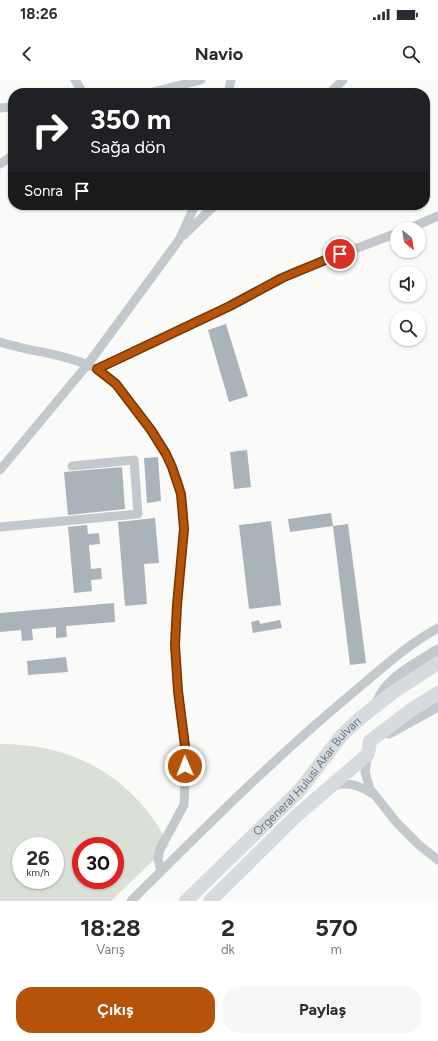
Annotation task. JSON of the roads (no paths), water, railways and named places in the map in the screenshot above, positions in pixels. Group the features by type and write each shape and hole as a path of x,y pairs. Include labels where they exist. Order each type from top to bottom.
{"main road":[{"name":"Orgeneral Hulusi Akar Bulvarı","path":"186,901 300,790 342,735 375,706 412,679 438,663"},
{"name":"Orgeneral Hulusi Akar Bulvarı","path":"210,901 400,718 438,693"}],"street":[{"path":"169,88 201,80"},
{"path":"335,88 343,80"},
{"path":"0,470 93,366 179,240 193,210"},
{"path":"179,240 210,210"},
{"path":"424,222 438,216"},
{"path":"93,366 230,306 294,272 390,236"},
{"path":"0,342 75,359 93,366 116,384 159,442 175,474 183,506 184,540 177,605 175,645 178,691 186,754 184,805 160,848 158,859 161,871"},
{"path":"0,527 138,514 134,460 72,466"},
{"path":"131,901 239,795 330,712 402,652 438,628"},
{"path":"375,706 384,691 392,682 408,669 438,650"},
{"path":"438,706 384,735 369,748 365,766 366,778 374,795 397,823 438,860"},
{"path":"329,787 350,784 360,787 374,795"}]}
